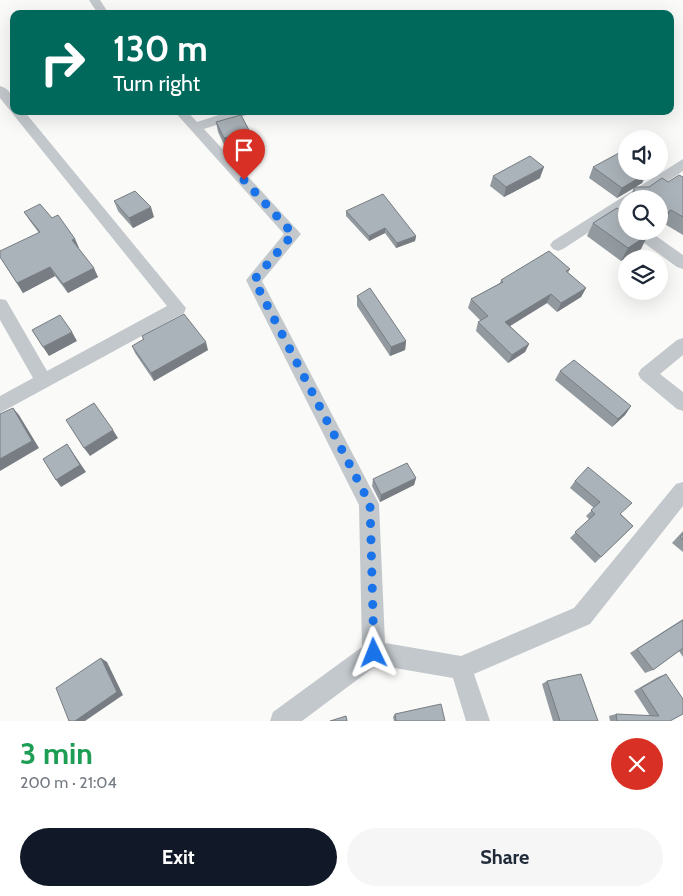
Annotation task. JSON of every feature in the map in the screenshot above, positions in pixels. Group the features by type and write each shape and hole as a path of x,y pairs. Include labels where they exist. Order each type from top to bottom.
{"street":[{"path":"0,90 10,102"},
{"path":"0,405 178,308 20,115"},
{"path":"184,115 293,234 254,280 370,504 374,653"},
{"path":"195,127 232,115"},
{"path":"644,190 683,164"},
{"path":"558,245 618,206"},
{"path":"610,212 618,218"},
{"path":"651,240 683,263"},
{"path":"0,306 44,381"},
{"path":"683,345 646,374 683,404"},
{"path":"282,721 374,653 461,668 582,616 683,491"},
{"path":"461,668 478,721"}],"building":[{"path":"241,115 250,132 224,138 216,122"},
{"path":"618,154 618,180 635,180 622,188 593,167"},
{"path":"530,156 544,167 506,187 493,176"},
{"path":"679,175 683,177 683,217 671,210 668,212 668,190 634,190 634,187 649,187 659,180 668,182"},
{"path":"135,191 151,207 129,218 114,201"},
{"path":"383,194 416,236 397,243 385,228 369,236 346,211"},
{"path":"40,204 52,218 58,215 75,239 72,240 94,268 63,284 50,267 17,283 0,257 0,251 40,232 24,212"},
{"path":"617,208 618,240 640,240 628,248 593,223"},
{"path":"549,251 570,269 566,271 586,288 561,303 551,294 505,322 529,344 512,355 478,322 488,316 471,299 503,282 501,280"},
{"path":"370,288 406,341 391,347 357,296"},
{"path":"184,314 206,342 151,373 132,346 144,339 142,336"},
{"path":"60,315 72,332 43,347 32,330"},
{"path":"574,360 631,406 618,419 560,371"},
{"path":"94,403 113,430 84,448 66,420"},
{"path":"13,408 32,441 0,459 0,414"},
{"path":"67,444 80,465 56,480 43,459"},
{"path":"407,463 416,478 381,495 373,479"},
{"path":"588,467 632,503 620,514 633,526 601,557 575,532 595,514 591,510 600,502 575,481"},
{"path":"683,620 683,648 653,670 637,649"},
{"path":"101,658 117,692 75,721 69,721 56,688"},
{"path":"581,674 598,721 560,721 547,681"},
{"path":"666,674 683,699 683,714 670,721 617,721 616,714 659,716 641,688"},
{"path":"441,704 445,721 396,721 395,714"},
{"path":"346,716 347,721 330,721"}],"route":[{"path":"244,180 293,234 254,280 370,504 374,653"}]}
